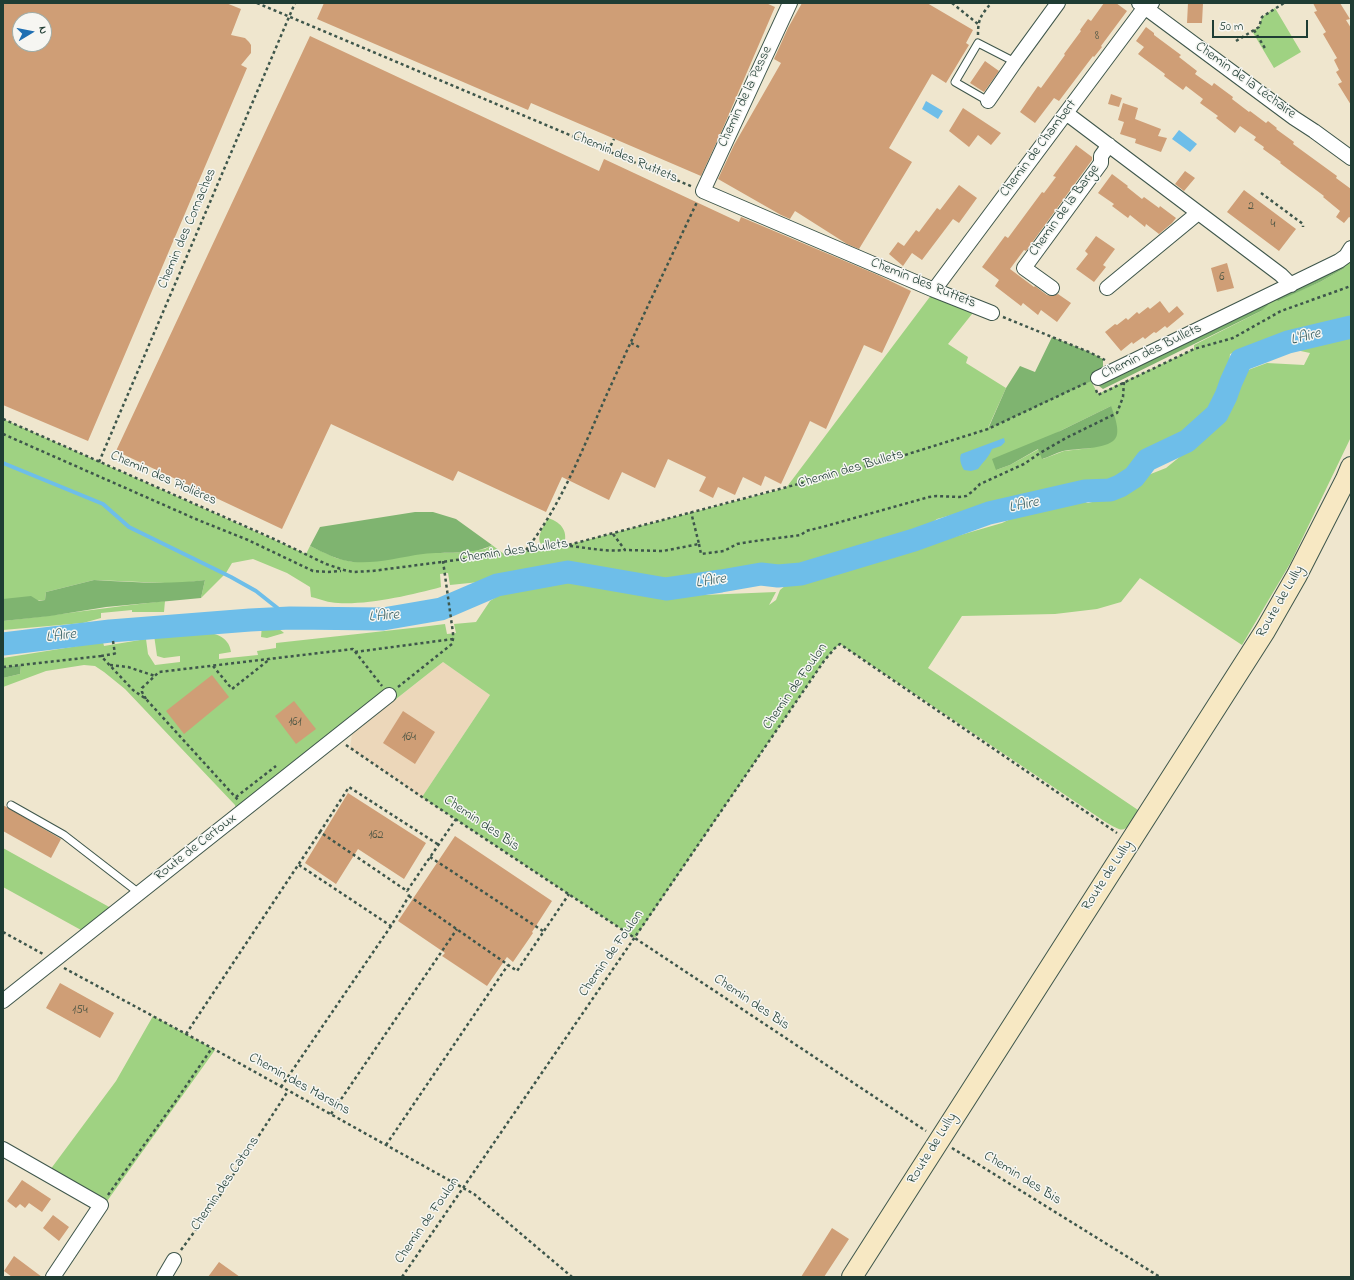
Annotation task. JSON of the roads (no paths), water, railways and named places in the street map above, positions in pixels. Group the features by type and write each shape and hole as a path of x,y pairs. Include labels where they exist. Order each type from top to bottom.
{"main road":[{"name":"Route de Lully","path":"852,1277 1265,631 1311,548 1351,467"}],"street":[{"name":"Chemin de la Pesse","path":"703,191 790,3"},
{"path":"988,101 1058,3"},
{"name":"Chemin de Chambert","path":"934,290 1145,4"},
{"name":"Chemin de la Léchaire","path":"1145,4 1294,118 1351,158"},
{"path":"1066,113 1281,275 1291,285"},
{"name":"Chemin de la Barge","path":"1052,288 1024,268 1101,162 1101,156 1109,145"},
{"name":"Chemin des Ruttets","path":"703,191 934,290 992,313"},
{"path":"1107,288 1198,213"},
{"name":"Chemin des Bullets","path":"1094,379 1344,259 1351,248"},
{"name":"Route de Certoux","path":"3,1001 389,695"},
{"path":"3,1149 101,1205 53,1277"},
{"path":"164,1277 174,1260"}],"lane":[{"path":"988,101 955,82 978,43 1015,62"},
{"path":"12,805 64,835 140,893"}],"water":[{"path":"926,101 943,111 938,119 922,109"},
{"path":"1179,130 1197,144 1190,152 1172,139"},
{"path":"1004,438 1005,442 1001,446 992,449 988,457 978,469 971,471 964,470 960,458 961,454"}],"waterway":[{"name":"L'Aire","path":"3,644 110,631 250,620 290,618 383,619 441,609 497,585 568,572 666,589 761,574 778,576 801,574 914,540 989,513 1085,491 1110,490 1120,486 1134,477 1147,460 1187,441 1217,414 1241,360 1288,342 1351,327"},
{"path":"3,463 103,504 129,527 231,577 256,591 290,618"}]}
